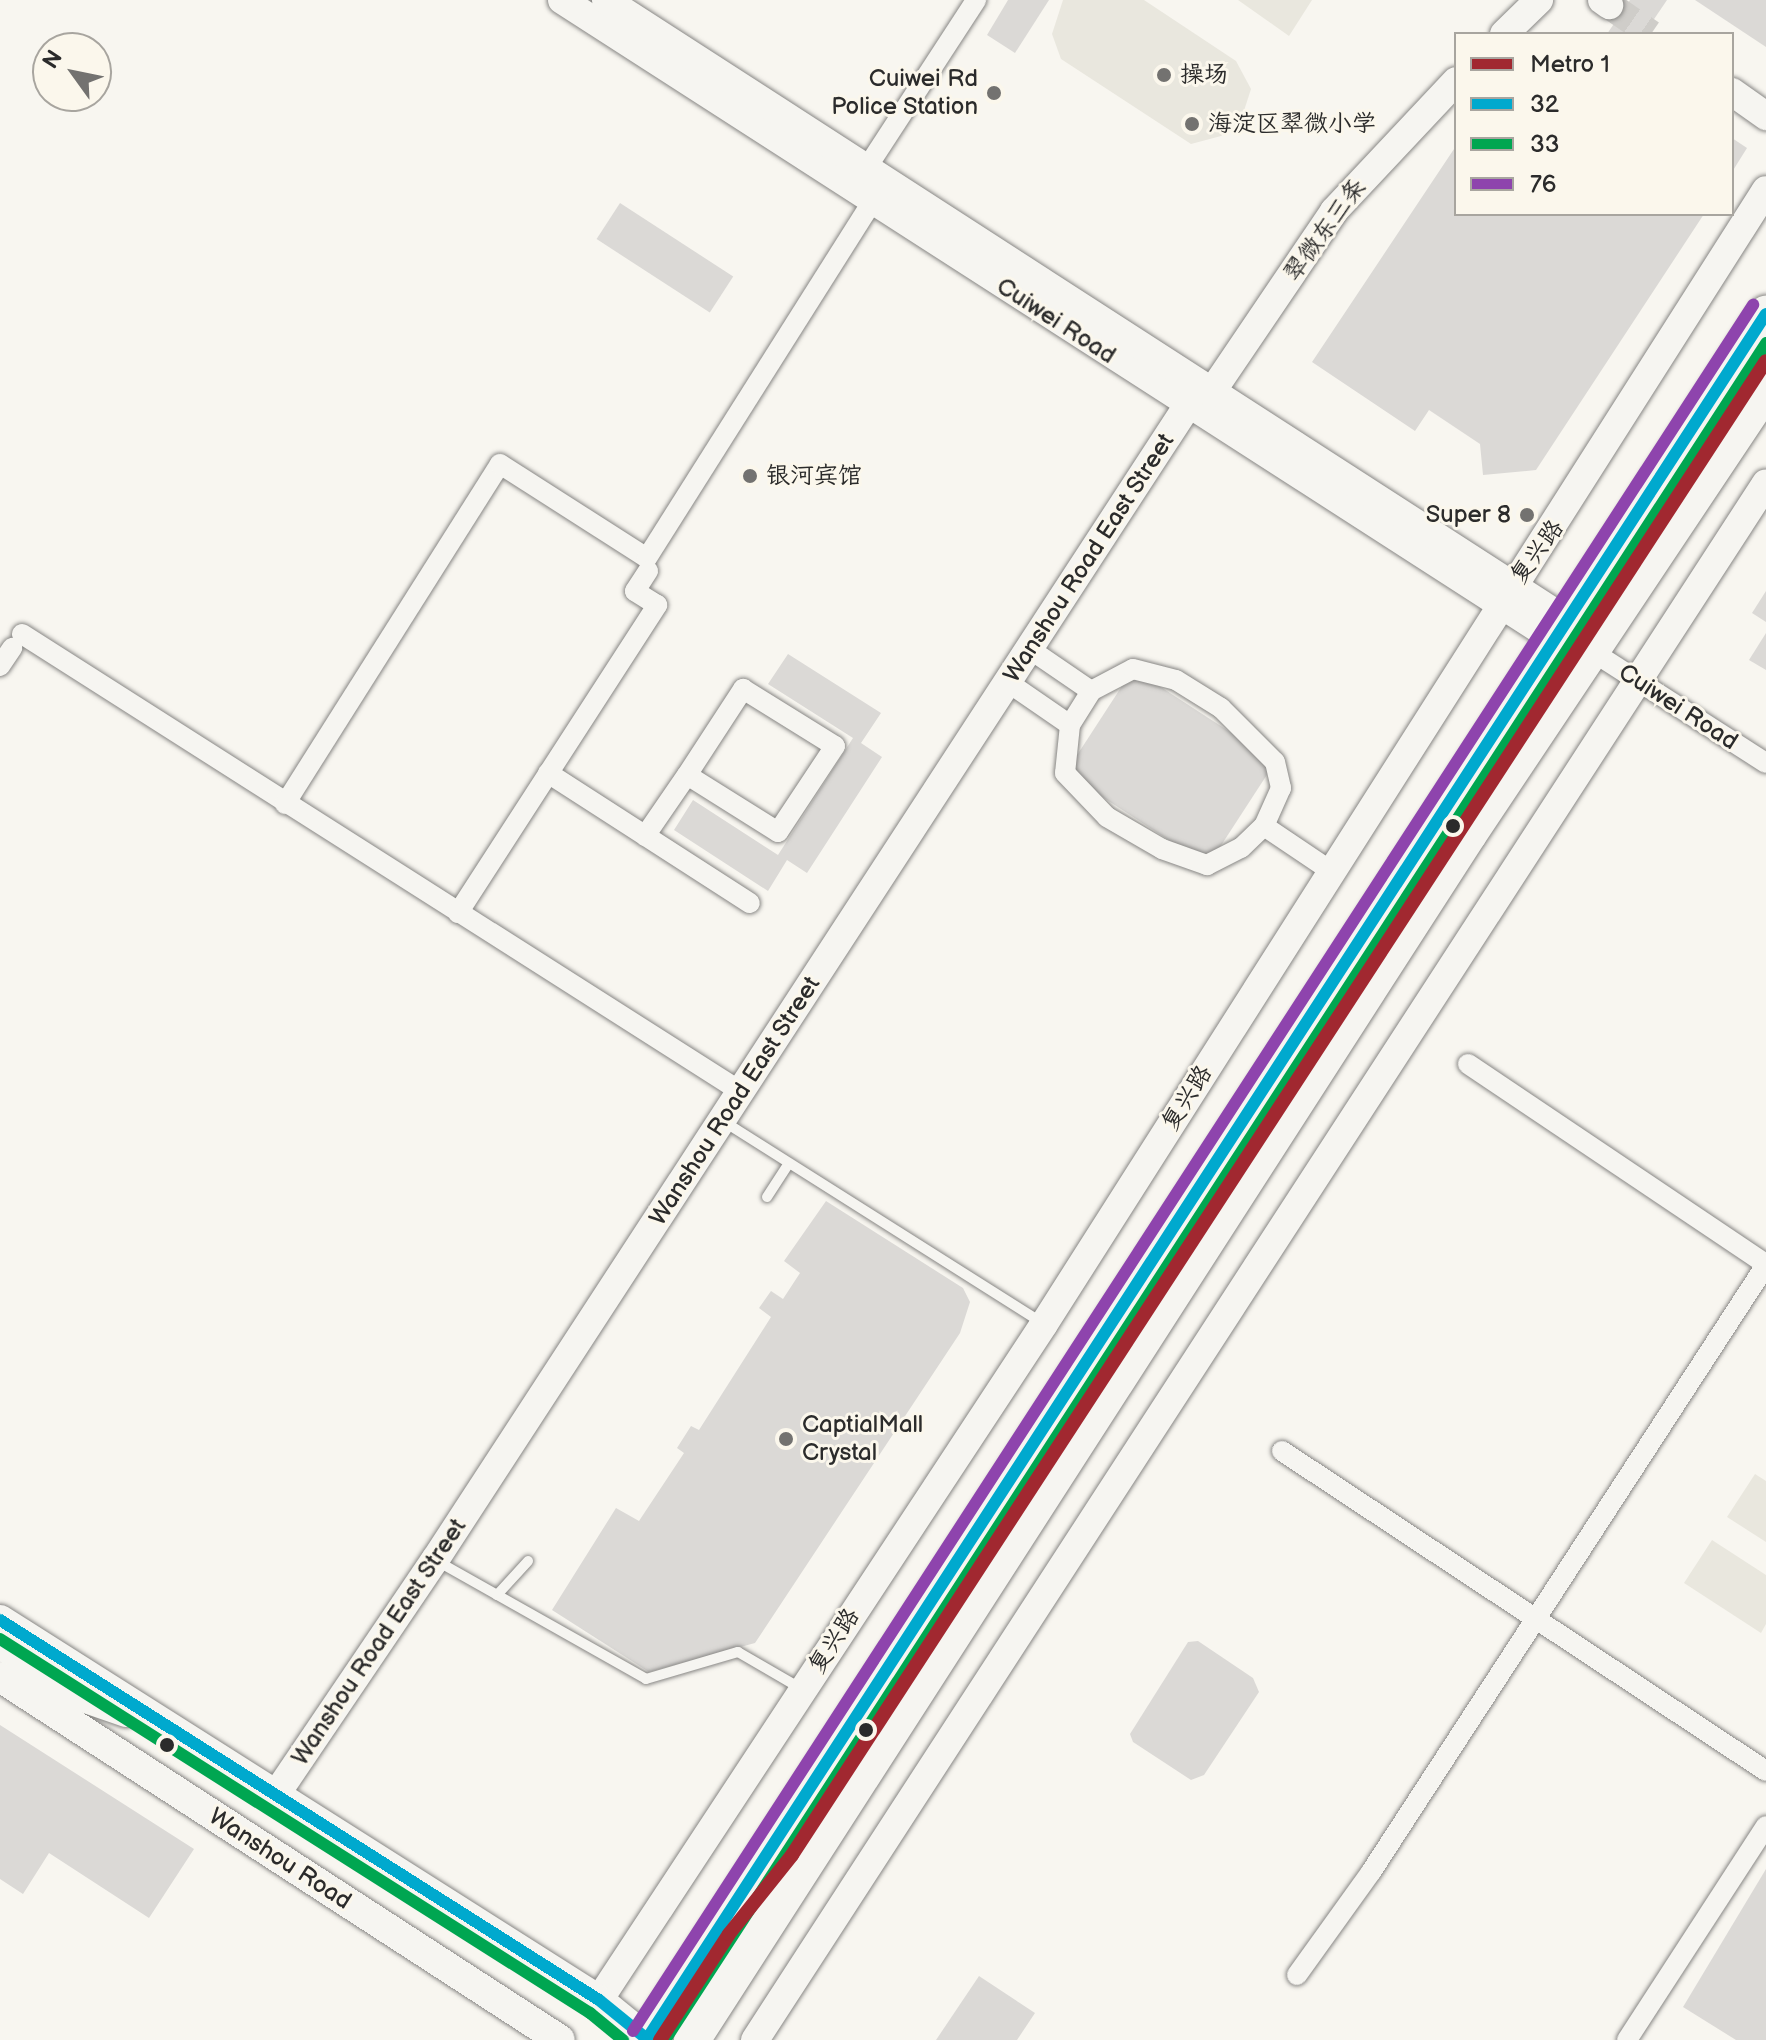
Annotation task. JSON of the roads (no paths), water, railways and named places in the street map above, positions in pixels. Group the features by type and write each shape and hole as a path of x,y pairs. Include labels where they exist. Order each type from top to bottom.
{"highway":[{"path":"647,2040 1766,314"},
{"path":"692,2040 1590,650 1766,389"}],"main road":[{"path":"0,1620 180,1731 599,2000 647,2040"},
{"path":"0,1644 86,1698 180,1731"},
{"name":"Wanshou Road","path":"0,1677 560,2040"}],"street":[{"name":"Cuiwei Road","path":"562,0 872,202 1199,399 1559,629"},
{"name":"Cuiwei Road","path":"606,0 866,169 1199,399"},
{"path":"866,169 976,0"},
{"path":"1506,32 1539,0"},
{"name":"翠微东三条","path":"1199,399 1334,211 1454,83"},
{"path":"1734,93 1766,116"},
{"name":"复兴路","path":"599,2000 1044,1324 1506,595 1558,524 1766,190"},
{"path":"285,804 500,464 647,558 872,202"},
{"name":"Wanshou Road East Street","path":"277,1793 435,1560 740,1091 1199,399"},
{"path":"755,2040 1766,483"},
{"path":"458,913 657,605 635,591 648,571"},
{"path":"0,666 17,641 285,804 740,1091"},
{"path":"1031,650 1091,691"},
{"name":"Cuiwei Road","path":"1590,650 1766,763"},
{"path":"1133,669 1176,680 1221,708 1275,762 1281,788 1264,826 1241,848 1207,865 1162,849 1107,817 1065,773 1070,725 1091,691 1133,669"},
{"path":"1009,683 1070,725"},
{"path":"645,836 743,689 835,746 778,832 687,775"},
{"path":"548,773 750,903"},
{"path":"1264,826 1331,871"},
{"path":"1297,1975 1536,1619 1766,1264 1468,1064"},
{"path":"1282,1451 1766,1771"},
{"path":"1627,2040 1766,1826"}],"lane":[{"path":"721,1120 1044,1324"},
{"path":"767,1197 789,1163"},
{"path":"435,1560 646,1679 738,1652 803,1690"},
{"path":"497,1595 528,1561"}],"tunnel":[{"path":"1609,5 1648,32"}],"metro line":[{"name":"1","path":"660,2040 729,1934 792,1855 1766,361"}],"place":[{"name":"操场","path":"1164,75"},
{"name":"Cuiwei Rd Police Station","path":"994,93"},
{"name":"海淀区翠微小学","path":"1192,124"},
{"name":"银河宾馆","path":"750,476"},
{"name":"Super 8","path":"1527,515"},
{"name":"CaptialMall Crystal","path":"786,1439"}]}
